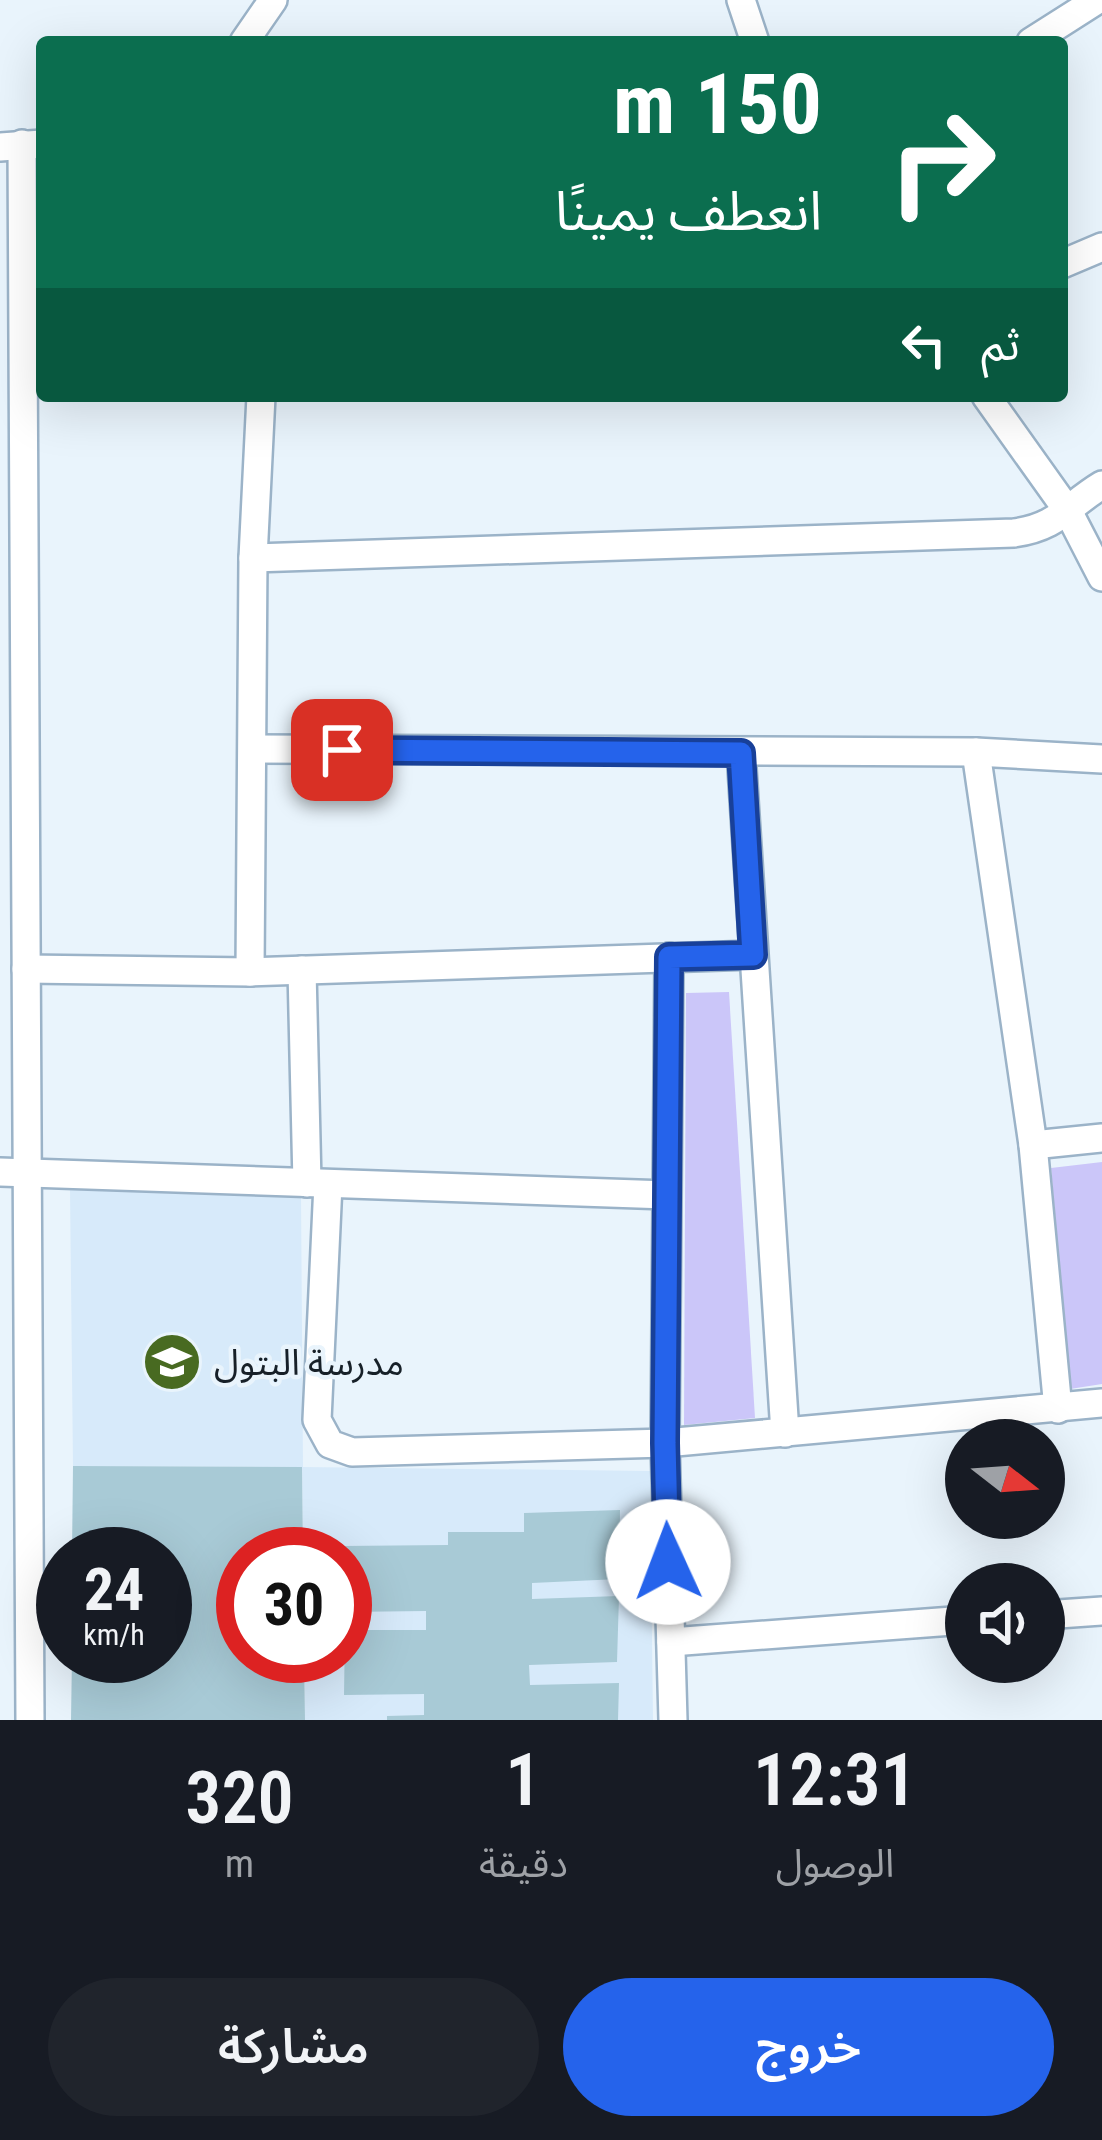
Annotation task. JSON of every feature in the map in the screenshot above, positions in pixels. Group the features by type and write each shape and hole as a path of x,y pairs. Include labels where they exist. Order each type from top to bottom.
{"street":[{"path":"248,36 273,0"},
{"path":"741,0 753,36"},
{"path":"1040,36 1097,0"},
{"path":"21,145 12,587 13,868 26,969 14,1172 14,1469 30,1720"},
{"path":"1068,261 1102,247"},
{"path":"250,972 260,402"},
{"path":"990,402 1068,511 1102,577"},
{"path":"254,558 1014,533 1053,523 1102,485"},
{"path":"253,749 976,752 1102,759"},
{"path":"976,752 1033,1145 1058,1409"},
{"path":"741,753 785,1433"},
{"path":"26,969 250,972 753,955"},
{"path":"669,957 665,1443 673,1720"},
{"path":"302,970 317,1184 317,1420 330,1444 352,1452 665,1443 1102,1403"},
{"path":"1033,1145 1102,1138"},
{"path":"14,1172 668,1195"},
{"path":"1065,1614 1102,1611"},
{"path":"671,1642 945,1622"}],"shaded area":[{"path":"729,992 755,1418 684,1425 686,993"},
{"path":"1102,1162 1102,1384 1070,1389 1051,1168"},
{"path":"70,1189 301,1195 303,1467 650,1471 653,1720 305,1720 304,1683 372,1683 372,1527 303,1527 302,1467 73,1466"}],"building":[{"path":"73,1466 302,1467 303,1527 216,1527 216,1683 304,1683 305,1720 71,1720 72,1683 192,1683 192,1527 72,1527"},
{"path":"620,1510 619,1579 532,1583 532,1599 619,1596 617,1662 529,1665 530,1685 619,1683 618,1720 387,1720 387,1716 424,1715 424,1694 344,1695 344,1683 372,1683 372,1630 426,1630 426,1611 372,1612 372,1546 448,1545 448,1532 524,1532 524,1513"}],"place":[{"name":"مدرسة البتول","path":"172,1362"}],"route":[{"path":"342,750 741,753 753,955 669,957 668,1562"}]}
